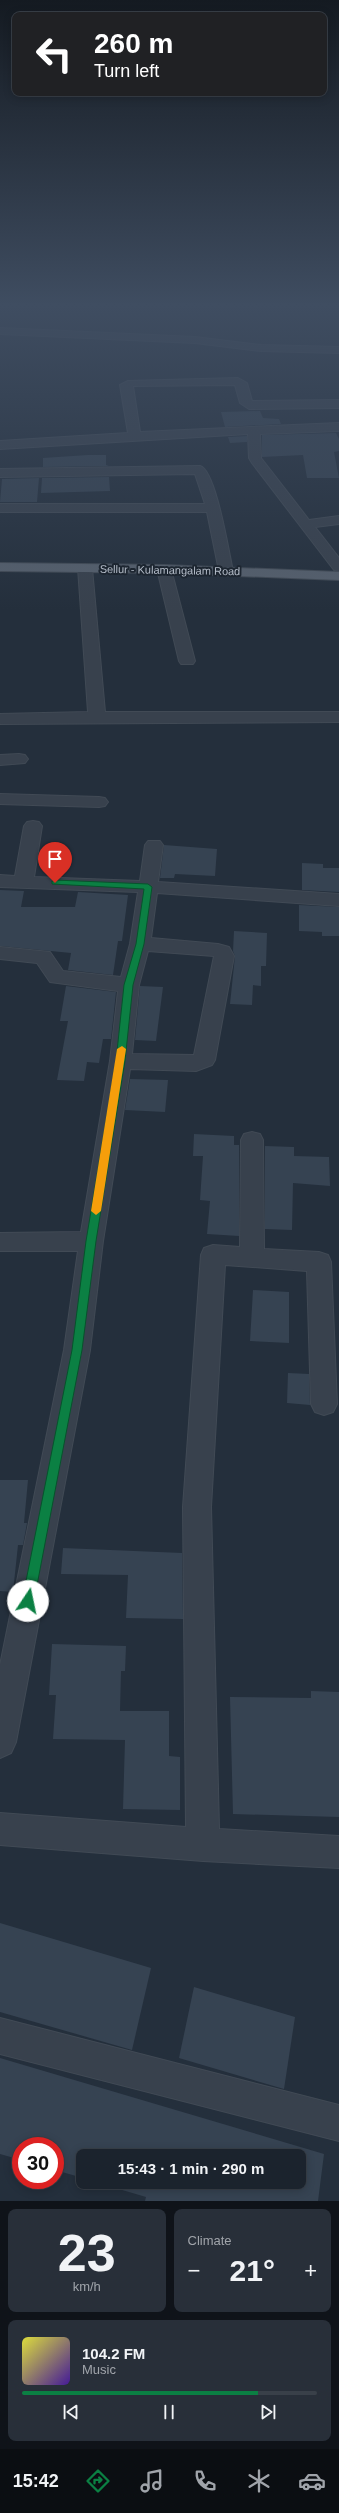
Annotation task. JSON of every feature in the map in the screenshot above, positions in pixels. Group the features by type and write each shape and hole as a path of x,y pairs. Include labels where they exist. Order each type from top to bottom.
{"main road":[{"name":"Sellur - Kulamangalam Road","path":"0,567 164,568 339,576"}],"street":[{"path":"129,405 135,436"},
{"path":"248,405 274,405"},
{"path":"0,445 81,438 339,427"},
{"path":"254,430 255,458 258,463 339,567"},
{"path":"81,438 86,472"},
{"path":"0,473 200,470 214,508 226,571"},
{"path":"0,508 214,508"},
{"path":"307,524 339,520"},
{"path":"85,568 97,717"},
{"path":"164,568 187,660"},
{"path":"0,719 97,717 339,717"},
{"path":"0,760 19,759"},
{"path":"0,799 99,802"},
{"path":"24,881 33,826"},
{"path":"0,1742 77,1350 91,1241 120,1061 129,985 140,944 154,846"},
{"path":"0,881 148,887 339,900"},
{"path":"120,1061 196,1063 204,1060 224,956 222,952 218,950 140,944"},
{"path":"0,952 43,957 57,976 129,985"},
{"path":"252,1140 252,1258"},
{"path":"0,1242 91,1241"},
{"path":"203,1845 197,1508 213,1255 319,1262 324,1404"},
{"path":"0,1829 203,1845 339,1852"},
{"path":"0,2036 339,2123"}],"building":[{"path":"260,411 263,418 279,419 281,424 225,427 221,412"},
{"path":"336,433 339,439 339,451 334,452 339,478 307,478 303,455 262,457 262,435"},
{"path":"247,436 247,442 230,443 228,437"},
{"path":"106,455 106,465 109,466 43,467 43,458"},
{"path":"109,477 110,491 41,493 42,478"},
{"path":"39,478 37,502 0,502 2,479"},
{"path":"164,845 217,849 215,876 175,874 174,878 160,878"},
{"path":"302,863 323,864 323,868 339,868 339,892 302,890"},
{"path":"0,890 24,891 21,907 75,907 78,892 128,895 122,941 118,941 113,975 68,970 71,953 0,946"},
{"path":"299,905 339,907 339,936 322,936 322,932 299,931"},
{"path":"234,931 267,933 266,966 261,966 261,986 253,985 252,1005 230,1004 235,956 233,951"},
{"path":"66,986 116,992 111,1039 103,1039 99,1063 87,1062 84,1081 57,1080 68,1021 60,1021"},
{"path":"140,986 163,987 156,1041 135,1040"},
{"path":"130,1079 168,1080 165,1112 125,1110"},
{"path":"194,1134 234,1136 234,1145 239,1145 239,1236 207,1234 210,1201 200,1200 203,1156 193,1156"},
{"path":"265,1146 294,1147 294,1156 329,1157 330,1186 293,1183 292,1230 265,1229"},
{"path":"253,1290 289,1292 289,1343 250,1341"},
{"path":"288,1373 309,1374 310,1405 287,1403"},
{"path":"0,1480 28,1480 24,1523 27,1523 23,1545 18,1545 13,1592 0,1591"},
{"path":"63,1548 182,1553 183,1619 126,1618 128,1575 61,1574"},
{"path":"52,1644 126,1646 125,1671 121,1671 120,1711 169,1711 169,1756 180,1757 180,1810 123,1809 125,1740 53,1739 56,1695 49,1695"},
{"path":"311,1691 339,1692 339,1817 233,1814 230,1697 311,1698"},
{"path":"0,1923 151,1968 132,2050 0,2012"},
{"path":"194,1987 295,2017 284,2089 179,2058"},
{"path":"0,2058 324,2154 318,2201 145,2201 146,2197 119,2189 306,2189 306,2149 76,2149 76,2176 64,2173 64,2137 12,2137 12,2157 0,2154"}],"slow traffic":[{"path":"96,1211 122,1049"}],"route":[{"path":"28,1601 77,1350 91,1241 120,1061 129,985 140,944 148,887 55,883"}]}
